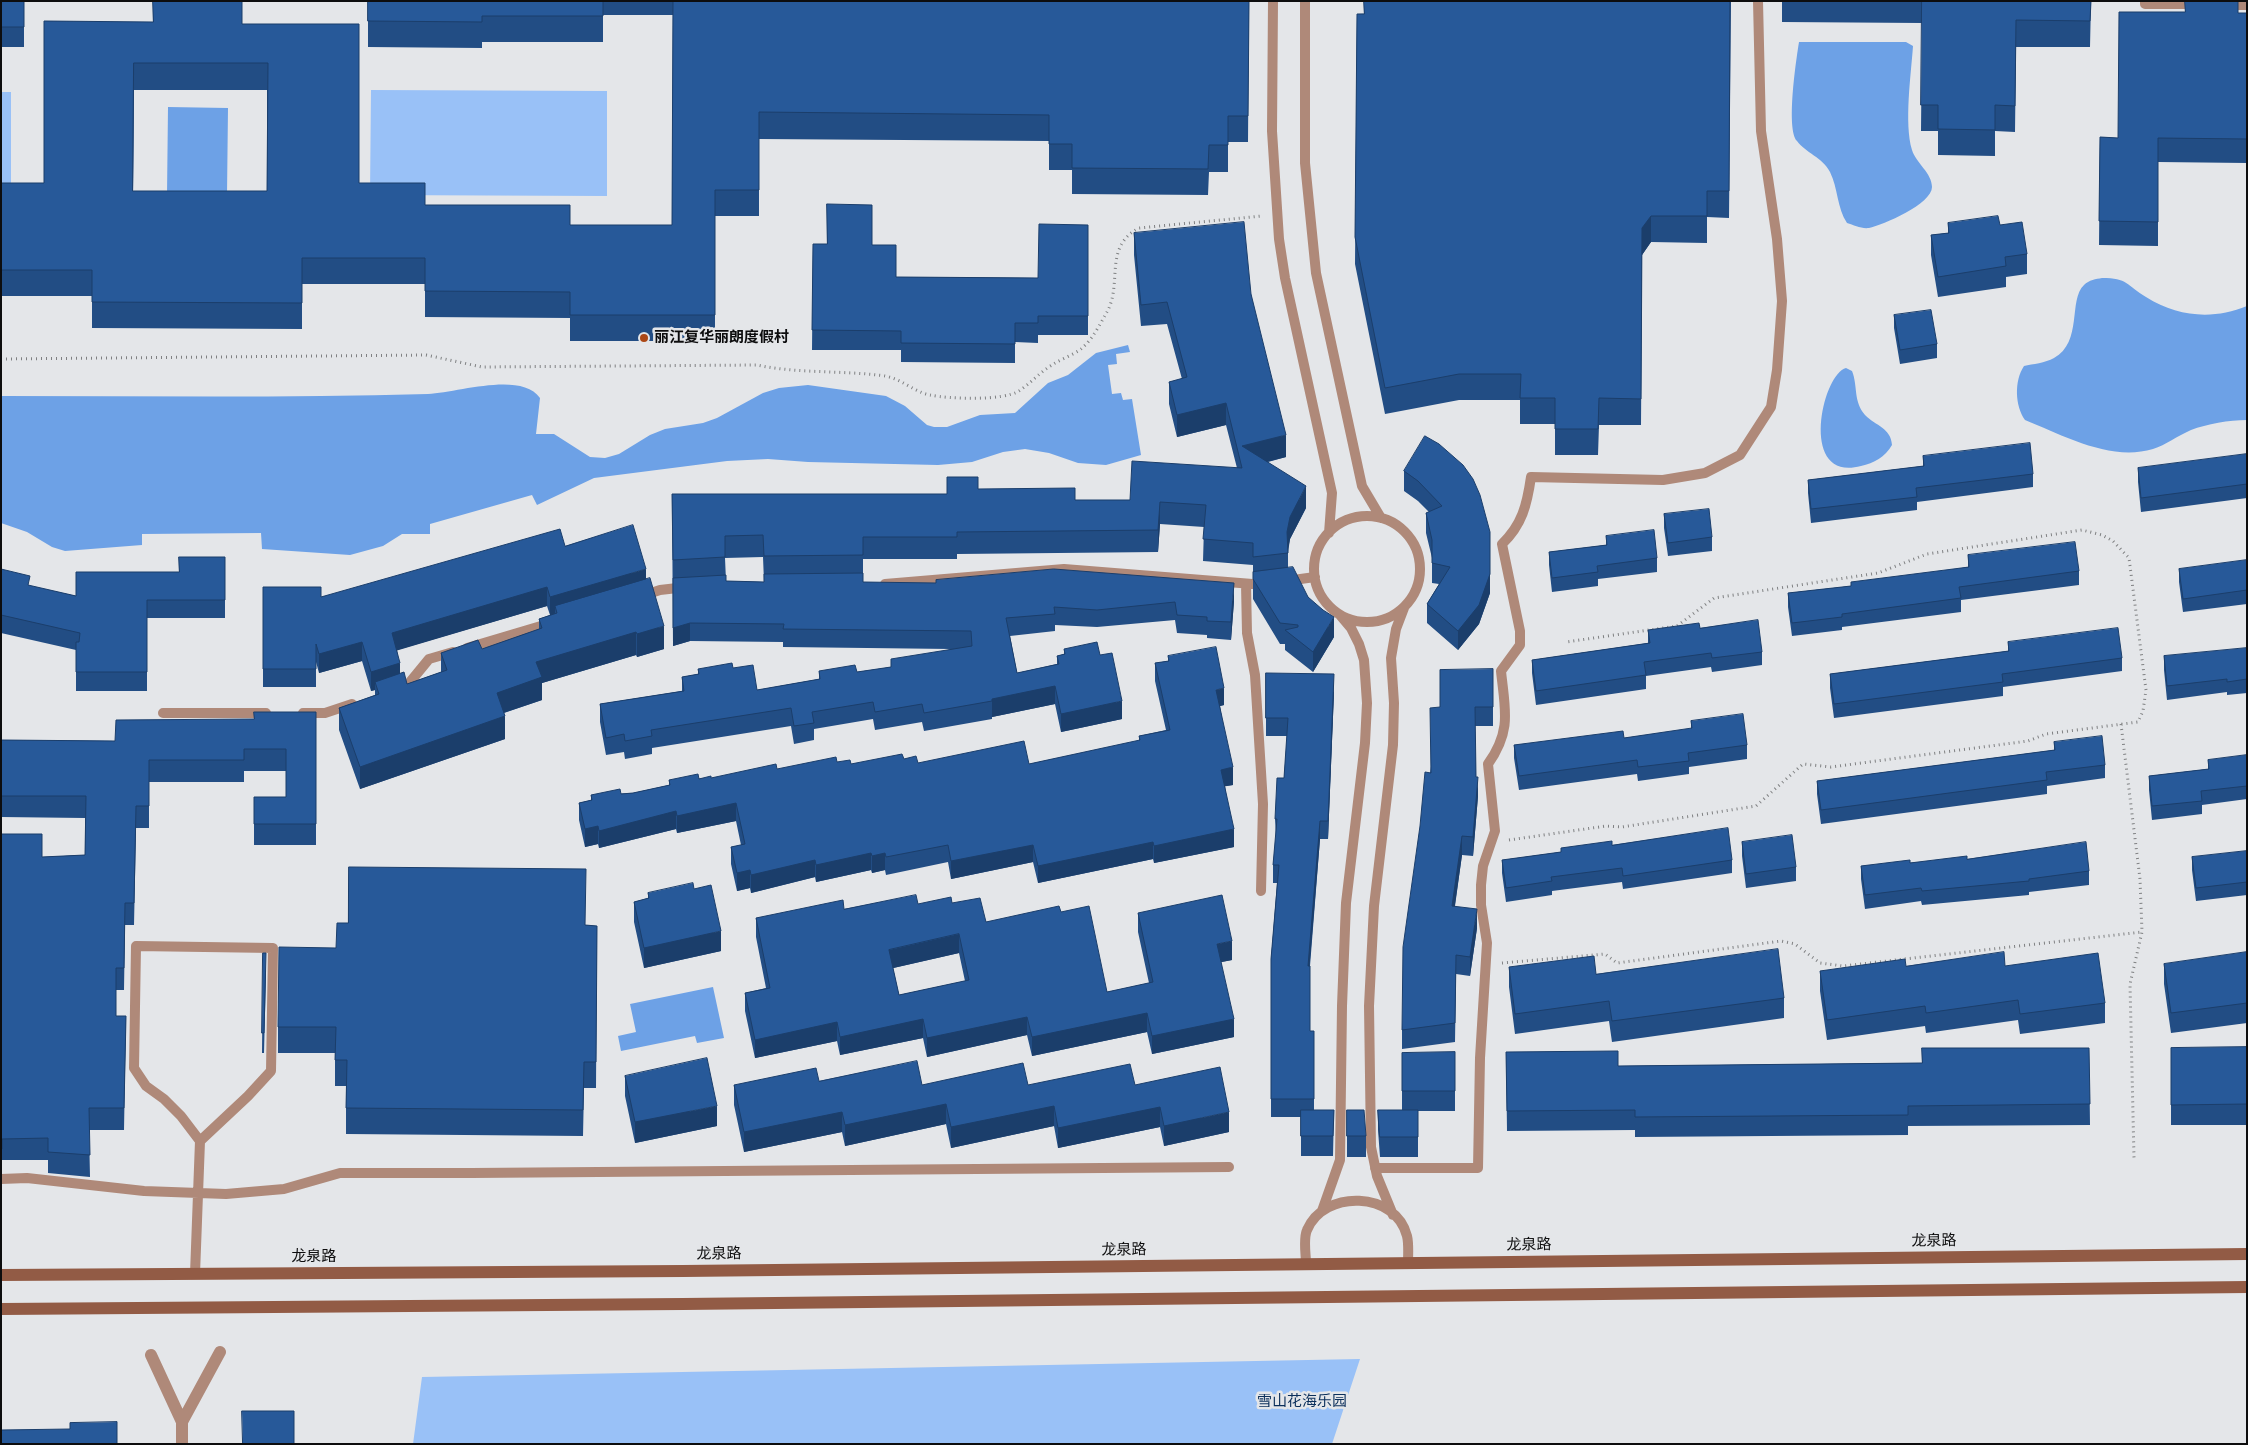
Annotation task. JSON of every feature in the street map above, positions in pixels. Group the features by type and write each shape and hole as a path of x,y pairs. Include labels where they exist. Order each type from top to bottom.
{"main road":[{"name":"龙泉路","path":"1,1276 2247,1254"},
{"path":"1,1309 684,1304 2247,1287"}],"street":[{"path":"182,1422 220,1352"},
{"path":"151,1355 182,1422 182,1444"}],"lane":[{"path":"1274,1 1272,131 1277,215 1285,278 1332,493 1329,532"},
{"path":"1305,1 1305,164 1315,263 1362,486 1381,518"},
{"path":"1375,1168 1478,1168 1480,1058 1487,943 1481,905 1481,885 1483,866 1495,831 1488,764 1502,740 1506,724 1501,671 1520,646 1520,631 1502,544 1510,536 1524,515 1531,477 1664,480 1706,473 1740,455 1771,407 1777,370 1782,301 1777,239 1761,131 1758,1"},
{"path":"2145,1 2145,4 2247,5"},
{"path":"1306,1264 1306,1231 1322,1211 1340,1160 1346,903 1365,743 1366,702 1364,660 1359,644 1351,628 1322,596 1315,577 1315,557 1320,544 1329,532 1352,518 1367,516 1381,518 1394,523 1414,543 1419,556 1421,570 1419,584 1413,597 1404,608 1392,616 1379,621 1365,622 1352,620 1340,615"},
{"path":"877,584 1064,569 1259,586 1315,577"},
{"path":"1246,584 1247,633 1255,675 1264,804 1261,891"},
{"path":"632,599 660,590 696,586"},
{"path":"1404,608 1396,629 1391,658 1394,703 1393,745 1374,906 1370,1016 1371,1147 1375,1168 1384,1196 1393,1215 1402,1225 1407,1236 1408,1263"},
{"path":"388,692 406,686 429,659 558,621"},
{"path":"296,713 325,713 361,701"},
{"path":"163,713 277,713"},
{"path":"196,1274 200,1141 181,1116 164,1099 146,1086 134,1068 136,946 273,948 271,1071 248,1096 200,1141"},
{"path":"1,1179 27,1178 110,1188 198,1194 236,1194 284,1189 340,1173 1228,1167"},
{"path":"1322,1211 1333,1205 1359,1200 1371,1202 1393,1215"}],"path":[{"path":"1,360 426,355 482,367 757,365 784,371 860,373 888,376 901,380 924,394 931,396 998,398 1018,392 1050,366 1080,349 1090,340 1108,310 1117,252 1131,232 1139,228 1277,215"},
{"path":"1491,843 1756,806 1803,764 1831,767 2028,741 2046,734 2138,722 2143,711 2146,690 2129,558 2113,541 2088,531 2072,530 1927,554 1878,573 1714,598 1677,626 1566,642"},
{"path":"2121,724 2140,880 2142,932 2130,984 2134,1158"},
{"path":"1485,965 1605,954 1617,963 1780,941 1794,944 1820,963 1843,966 2142,932"}],"green space":[{"path":"371,90 607,91 607,196 370,195"},
{"path":"1,92 11,92 11,197 1,197"},
{"name":"雪山花海乐园","path":"1360,1359 1332,1444 413,1444 422,1377"}],"shaded area":[{"path":"1799,42 1906,42 1913,46 1908,126 1912,150 1929,177 1932,187 1930,194 1916,207 1885,223 1869,228 1847,223 1841,211 1830,172 1823,163 1797,141 1794,134 1792,109"},
{"path":"168,107 228,108 227,195 167,195"},
{"path":"2102,278 2122,281 2158,304 2183,312 2209,315 2247,306 2247,420 2211,424 2197,428 2153,449 2137,452 2120,452 2087,445 2025,420 2019,408 2017,393 2017,386 2024,366 2050,360 2063,351 2069,342 2072,332 2079,292 2088,282"},
{"path":"1128,345 1130,352 1116,354 1117,364 1108,365 1112,394 1121,393 1123,400 1132,399 1141,455 1106,465 1078,463 1049,453 1025,449 1003,452 972,462 938,465 808,462 768,459 727,461 594,478 537,505 532,495 430,524 430,534 402,534 383,546 350,555 262,549 261,533 142,534 142,545 65,551 52,547 27,532 1,523 1,396 428,394 488,386 519,386 531,390 540,398 536,434 554,434 590,457 605,458 619,454 650,435 665,429 703,423 717,418 763,393 779,388 808,385 886,396 905,406 927,425 934,427 947,427 980,415 1015,413 1048,383 1068,375 1096,353"},
{"path":"1846,368 1852,371 1861,410 1869,419 1886,431 1892,445 1879,459 1861,466 1841,467 1829,459 1822,444 1821,426 1829,388 1837,375"},
{"path":"713,987 724,1038 697,1043 695,1036 621,1051 618,1036 636,1032 630,1004"}],"building":[{"path":"1,1 24,1 24,27 1,27"},
{"path":"153,1 242,1 242,24 359,24 359,183 425,183 425,205 570,205 570,225 672,225 673,1 1249,1 1248,116 1228,116 1228,145 1209,145 1208,169 1072,168 1072,144 1049,144 1049,115 759,112 759,190 715,190 715,315 570,315 570,292 425,291 425,258 302,258 302,303 92,302 92,270 1,270 1,183 44,183 44,21 153,22","holes":["134,63 268,63 267,191 133,191"]},
{"path":"368,1 603,1 603,16 482,16 482,22 368,21"},
{"path":"1364,1 1730,1 1729,191 1707,191 1707,216 1651,216 1642,228 1641,399 1599,398 1598,429 1555,429 1555,398 1520,398 1521,374 1459,374 1385,388 1355,237 1357,14 1364,14"},
{"path":"1922,1 2091,1 2090,21 2016,20 2015,106 1995,105 1995,130 1938,129 1938,105 1921,105"},
{"path":"2185,1 2238,1 2238,13 2247,13 2247,139 2158,138 2158,222 2099,221 2100,137 2118,138 2119,12 2185,12"},
{"path":"827,204 872,205 872,245 896,245 896,277 1038,278 1039,224 1088,225 1088,316 1038,316 1038,323 1015,323 1015,344 901,343 901,331 812,330 813,244 827,244"},
{"path":"1998,216 2000,225 2022,222 2027,254 2005,257 2006,266 1938,277 1931,235 1949,233 1948,223"},
{"path":"1244,222 1251,294 1286,435 1242,446 1306,486 1290,517 1287,532 1288,553 1253,557 1253,543 1203,539 1206,505 1160,502 1158,530 957,532 957,537 863,537 863,555 764,556 763,535 725,536 725,557 673,560 672,494 947,494 947,477 978,477 978,489 1075,488 1075,500 1130,500 1132,461 1242,468 1226,403 1177,415 1169,382 1187,377 1167,302 1141,305 1134,233"},
{"path":"1931,310 1937,344 1900,350 1894,315"},
{"path":"1425,436 1439,444 1463,465 1473,479 1480,495 1490,532 1490,574 1479,605 1458,631 1427,604 1450,567 1432,563 1432,540 1426,513 1442,506 1418,481 1404,471"},
{"path":"2030,443 2033,474 1916,488 1917,497 1811,509 1808,480 1924,466 1923,456"},
{"path":"2247,454 2247,484 2141,498 2138,468"},
{"path":"1709,509 1712,537 1668,543 1664,514"},
{"path":"633,525 646,569 550,597 547,587 392,633 400,663 371,672 362,642 319,654 316,644 316,669 263,669 263,587 321,587 321,597 560,529 565,546"},
{"path":"1654,530 1657,558 1597,566 1598,572 1552,578 1549,552 1607,545 1606,536"},
{"path":"2075,542 2079,571 1959,587 1961,598 1842,614 1842,617 1792,623 1788,593 1851,586 1851,582 1969,567 1968,555"},
{"path":"179,557 225,557 225,600 147,600 147,672 76,672 76,642 79,642 80,633 1,615 1,569 30,576 28,585 76,596 76,572 179,572"},
{"path":"2247,560 2247,590 2183,599 2179,569"},
{"path":"1293,567 1308,597 1334,617 1313,652 1285,630 1298,627 1298,625 1280,623 1253,579 1253,572"},
{"path":"1054,569 1234,583 1231,622 1207,621 1207,617 1177,615 1175,602 1097,610 1054,607 1055,614 1006,618 1017,673 1059,664 1057,656 1065,654 1064,649 1097,642 1100,655 1112,653 1122,701 1061,714 1055,686 992,699 992,701 924,713 922,704 875,712 873,702 812,712 814,723 794,726 791,708 651,730 652,736 625,741 624,734 606,738 600,704 684,691 682,677 699,674 698,669 732,663 733,668 753,665 757,690 820,679 819,671 855,665 857,672 891,667 891,659 972,646 971,631 783,629 784,624 690,623 673,628 673,578 726,575 726,581 764,582 764,574 863,573 863,582 936,583 936,580"},
{"path":"650,578 664,626 637,634 636,632 536,662 542,677 497,693 505,716 360,767 339,708 379,694 375,682 404,672 407,684 447,670 441,653 478,640 482,649 542,628 539,619 557,613 555,606"},
{"path":"1758,620 1762,652 1712,658 1711,653 1644,662 1646,675 1536,691 1532,660 1650,643 1648,630 1699,623 1700,628"},
{"path":"2118,628 2122,658 2002,674 2003,682 1834,704 1830,674 2009,651 2008,642"},
{"path":"1216,647 1224,688 1216,690 1233,767 1221,770 1234,829 1154,846 1153,842 1038,866 1033,845 951,861 948,845 886,857 885,853 872,856 871,853 816,865 815,860 751,875 750,870 737,873 731,847 745,844 736,803 677,816 676,811 599,831 598,826 585,829 579,803 592,800 591,795 620,789 621,794 633,793 670,785 669,780 698,774 699,779 711,776 711,778 776,764 777,769 836,757 837,762 850,760 851,764 902,754 904,759 916,756 918,763 1024,741 1029,764 1140,740 1139,736 1170,730 1155,663 1169,661 1168,656"},
{"path":"2247,648 2247,679 2227,682 2227,679 2167,686 2164,656"},
{"path":"1493,669 1493,707 1475,707 1476,777 1478,777 1473,837 1462,836 1452,906 1477,909 1470,957 1456,955 1455,1023 1402,1030 1403,947 1420,826 1425,772 1431,773 1430,708 1440,707 1440,670"},
{"path":"1266,673 1334,674 1328,821 1320,821 1308,966 1310,966 1310,1031 1314,1031 1314,1099 1271,1099 1271,959 1279,865 1273,865 1277,819 1275,819 1277,778 1284,778 1288,718 1266,718"},
{"path":"254,712 316,712 316,824 254,824 254,797 286,797 286,749 244,749 244,760 149,760 149,806 136,806 134,903 125,903 124,968 116,968 116,1016 126,1016 124,1108 89,1108 90,1155 48,1152 48,1138 2,1139 1,1149 1,834 42,834 42,857 85,855 86,796 1,796 1,740 115,741 116,720 254,719"},
{"path":"1743,714 1747,745 1688,753 1689,761 1638,767 1637,760 1519,776 1514,745 1623,731 1624,738 1692,728 1691,721"},
{"path":"2102,736 2105,765 2046,772 2047,780 1821,810 1817,781 2055,750 2054,742"},
{"path":"2247,755 2247,786 2201,791 2202,801 2152,806 2149,776 2209,769 2208,760"},
{"path":"1728,828 1732,860 1623,876 1622,868 1551,877 1552,881 1506,888 1502,860 1561,852 1561,848 1612,841 1612,845"},
{"path":"1792,835 1796,867 1746,874 1742,842"},
{"path":"2086,842 2089,871 2029,879 2029,881 1922,891 1921,888 1865,895 1861,866 1910,860 1910,863 1967,856 1967,859"},
{"path":"2247,851 2247,882 2196,888 2192,857"},
{"path":"349,867 586,869 585,925 597,926 596,1062 584,1062 583,1110 346,1108 347,1060 335,1060 336,1027 278,1027 279,947 336,948 337,923 348,923"},
{"path":"693,883 694,889 711,885 721,931 644,948 634,902 649,898 648,893"},
{"path":"916,895 918,904 951,897 952,903 980,898 986,922 1059,906 1061,912 1089,906 1107,992 1153,982 1138,913 1222,895 1232,941 1217,944 1234,1019 1152,1036 1147,1013 1032,1037 1027,1017 927,1038 923,1019 840,1037 837,1022 755,1040 745,993 770,988 756,918 843,900 844,909","holes":["959,934 969,980 899,995 889,950"]},
{"path":"1778,949 1784,998 1612,1021 1609,1001 1515,1014 1509,967 1594,956 1596,974"},
{"path":"2004,952 2005,966 2098,953 2105,1003 2020,1014 2018,1000 1926,1013 1925,1006 1827,1020 1820,971 1905,959 1906,966"},
{"path":"2247,952 2247,1003 2171,1013 2164,964"},
{"path":"263,953 266,953 264,1033 262,1033"},
{"path":"2247,1047 2247,1104 2171,1105 2171,1048"},
{"path":"1922,1048 2089,1048 2090,1104 1908,1106 1908,1115 1635,1117 1635,1110 1507,1111 1506,1052 1618,1051 1618,1066 1922,1063"},
{"path":"1455,1052 1455,1091 1402,1091 1402,1053"},
{"path":"707,1058 717,1106 635,1122 625,1076"},
{"path":"917,1061 922,1085 1023,1063 1028,1085 1130,1064 1135,1085 1220,1067 1229,1112 1164,1126 1160,1107 1058,1128 1054,1106 951,1127 946,1104 845,1125 842,1112 744,1132 734,1085 816,1068 819,1081"},
{"path":"1301,1110 1334,1110 1333,1136 1301,1136"},
{"path":"1347,1110 1364,1110 1366,1136 1347,1136"},
{"path":"1378,1110 1418,1110 1418,1137 1380,1137"},
{"path":"242,1411 294,1411 294,1444 243,1444"},
{"path":"117,1422 117,1444 1,1444 1,1430 70,1429 70,1423"}],"place":[{"name":"丽江复华丽朗度假村","path":"644,338"}]}
